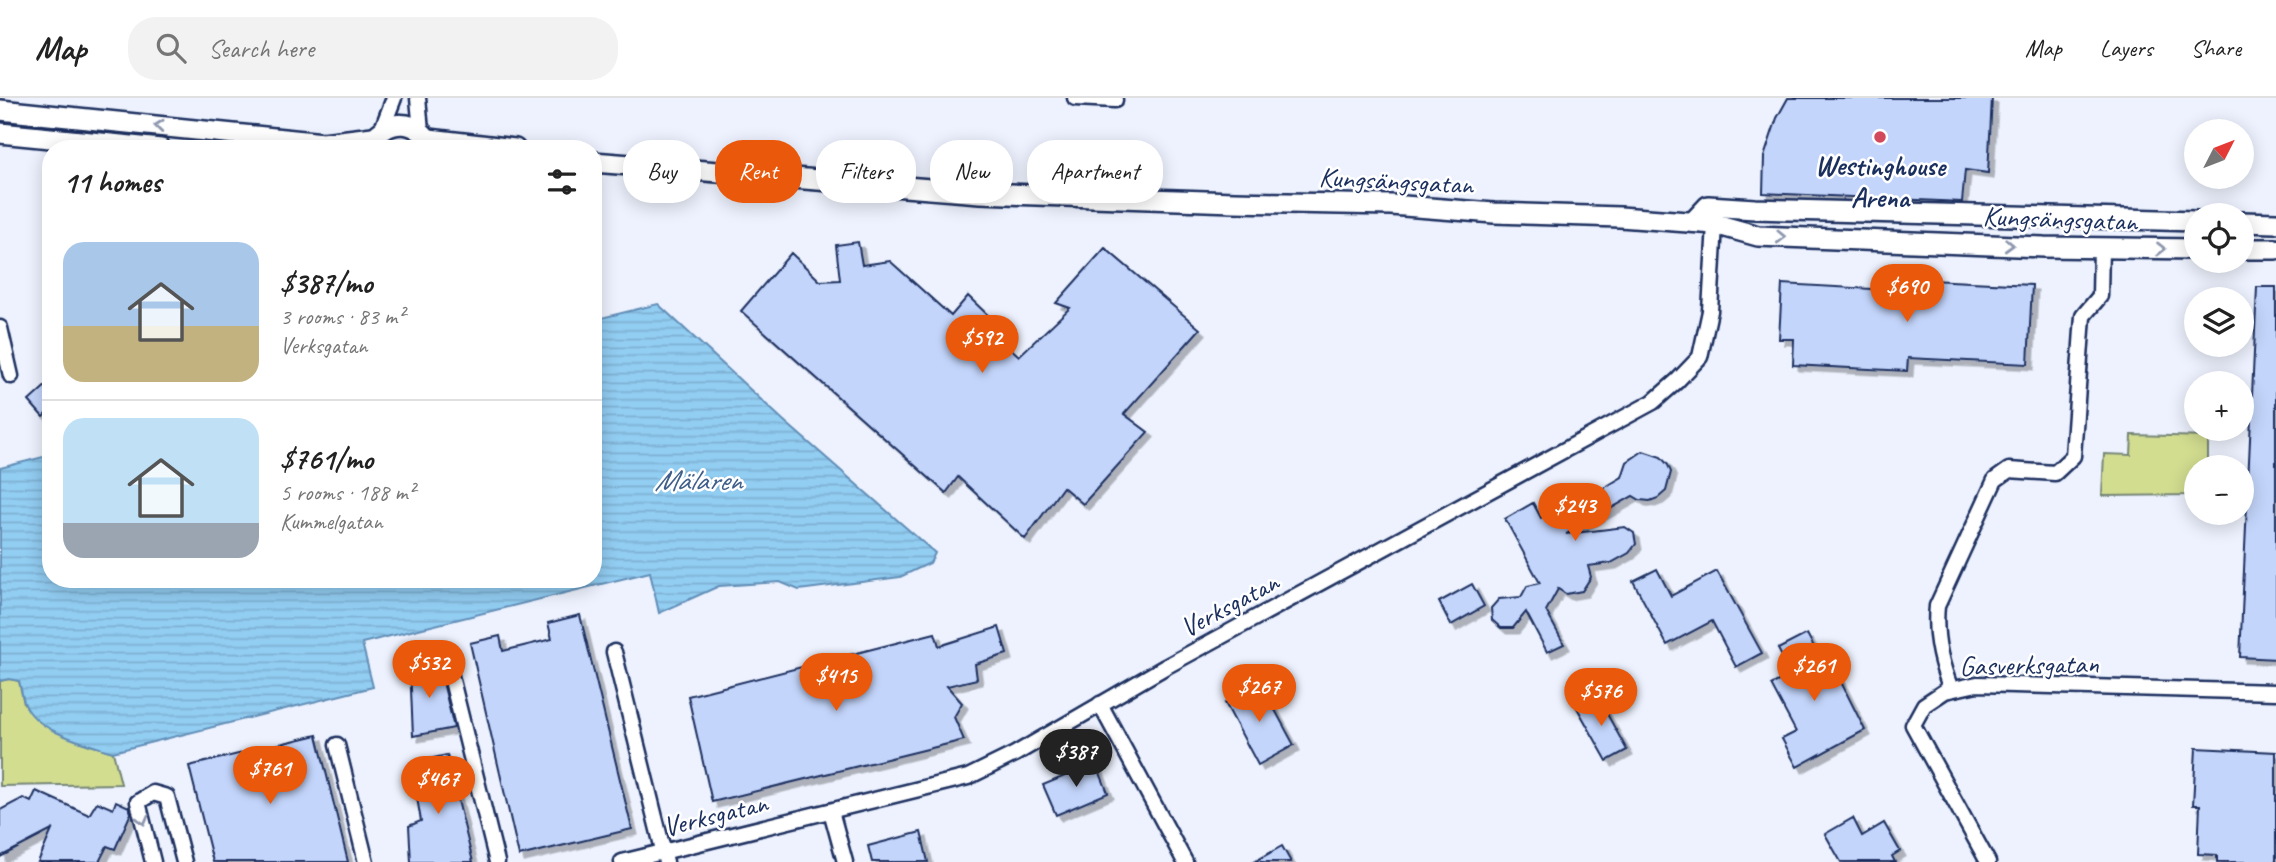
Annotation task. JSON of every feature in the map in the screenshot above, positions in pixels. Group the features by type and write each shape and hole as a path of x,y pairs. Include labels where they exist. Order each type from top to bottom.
{"main road":[{"path":"0,110 294,140"},
{"path":"354,140 374,138 393,124 404,124 428,140"},
{"path":"0,133 70,140"},
{"name":"Kungsängsgatan","path":"602,163 992,194 1391,205 1494,213 1620,217 1715,224 1758,236 2184,249"},
{"name":"Kungsängsgatan","path":"1693,222 1708,206 2184,221"},
{"name":"Kungsängsgatan","path":"1715,224 1735,220 1850,220 1888,212"},
{"path":"2254,222 2276,223"},
{"path":"2254,249 2276,250"}],"street":[{"path":"374,138 394,98"},
{"path":"418,98 428,140"},
{"path":"1075,98 1115,100"},
{"name":"Verksgatan","path":"622,862 665,857 968,777 1015,754 1165,667 1653,402 1700,357 1710,311 1715,224"},
{"path":"1951,689 1941,663 1935,625 1937,606 1995,480 2009,470 2055,473 2073,456 2083,316 2100,296 2101,247"},
{"path":"0,328 11,376"},
{"path":"614,652 665,857"},
{"path":"447,660 497,862"},
{"name":"Gasverksgatan","path":"1988,862 1913,725 1924,705 1945,691 1978,684 2276,692"},
{"path":"1100,704 1185,862"},
{"path":"337,745 366,862"},
{"path":"153,862 138,802 153,793 167,797 184,862"},
{"path":"831,811 845,862"}],"green space":[{"path":"2132,435 2184,436 2184,441 2208,441 2208,455 2184,455 2184,495 2102,496 2104,454 2131,455"},
{"path":"0,681 19,681 24,704 81,742 113,752 121,784 0,786"}],"water":[{"name":"Mälaren","path":"658,304 783,420 935,553 930,563 900,577 799,590 780,582 719,586 659,613 650,572 602,584 602,318"},
{"name":"Mälaren","path":"42,457 42,588 585,588 362,643 373,687 113,752 50,729 30,712 24,702 19,681 0,681 0,468"}],"building":[{"name":"Westinghouse Arena","path":"1788,98 1992,98 1988,173 1965,170 1962,202 1763,193 1764,157 1777,118"},
{"path":"858,242 862,265 890,261 951,316 968,296 995,322 988,328 1019,356 1070,308 1056,303 1105,248 1200,329 1124,414 1148,432 1083,504 1063,487 1025,539 958,477 946,493 741,311 791,253 820,281 840,280 836,245"},
{"path":"1909,279 2032,285 2028,364 1908,358 1907,371 1793,365 1794,339 1779,339 1782,284 1908,291"},
{"path":"2257,287 2276,287 2276,659 2240,657 2246,525 2254,525 2254,455 2249,455 2250,441 2254,441"},
{"path":"42,389 42,416 29,401"},
{"path":"1643,451 1661,457 1668,465 1671,472 1666,491 1650,501 1633,496 1566,534 1625,527 1634,533 1636,544 1629,553 1611,563 1588,566 1591,577 1582,591 1566,594 1558,589 1546,611 1564,644 1547,652 1526,612 1513,628 1501,628 1492,620 1491,608 1499,599 1521,597 1527,586 1540,583 1505,519 1533,503 1541,518 1563,506 1568,494 1585,483 1602,489 1622,477 1627,462"},
{"path":"1657,569 1671,596 1717,571 1762,653 1736,667 1712,621 1667,645 1633,581"},
{"path":"1472,584 1484,606 1451,625 1439,602"},
{"path":"580,615 632,829 519,856 470,643 500,636 503,651 552,639 548,623"},
{"path":"999,627 1007,654 975,664 977,679 947,686 962,703 954,717 964,740 712,802 688,696 935,633 939,646"},
{"path":"1807,634 1826,669 1833,666 1865,730 1797,767 1782,739 1796,732 1771,685 1791,674 1778,649"},
{"path":"438,661 454,728 413,736 410,666"},
{"path":"1261,684 1294,745 1258,765 1225,703"},
{"path":"1596,694 1627,750 1607,761 1576,706"},
{"path":"317,735 348,862 213,862 189,766"},
{"path":"2196,748 2276,752 2276,862 2217,862 2217,855 2198,854 2200,805 2193,805"},
{"path":"447,755 473,862 411,862 409,826 421,821 411,763"},
{"path":"1096,763 1108,793 1056,815 1043,785"},
{"path":"36,791 89,815 97,802 113,809 116,801 129,807 131,813 115,849 107,846 99,862 38,862 52,830 0,857 0,810 23,798 31,802"},
{"path":"1853,818 1862,836 1884,823 1900,851 1892,856 1895,862 1841,862 1825,834"},
{"path":"921,832 928,862 872,862 868,846"},
{"path":"1282,846 1291,862 1254,862"}],"place":[{"name":"Westinghouse Arena","path":"1880,137"}]}
